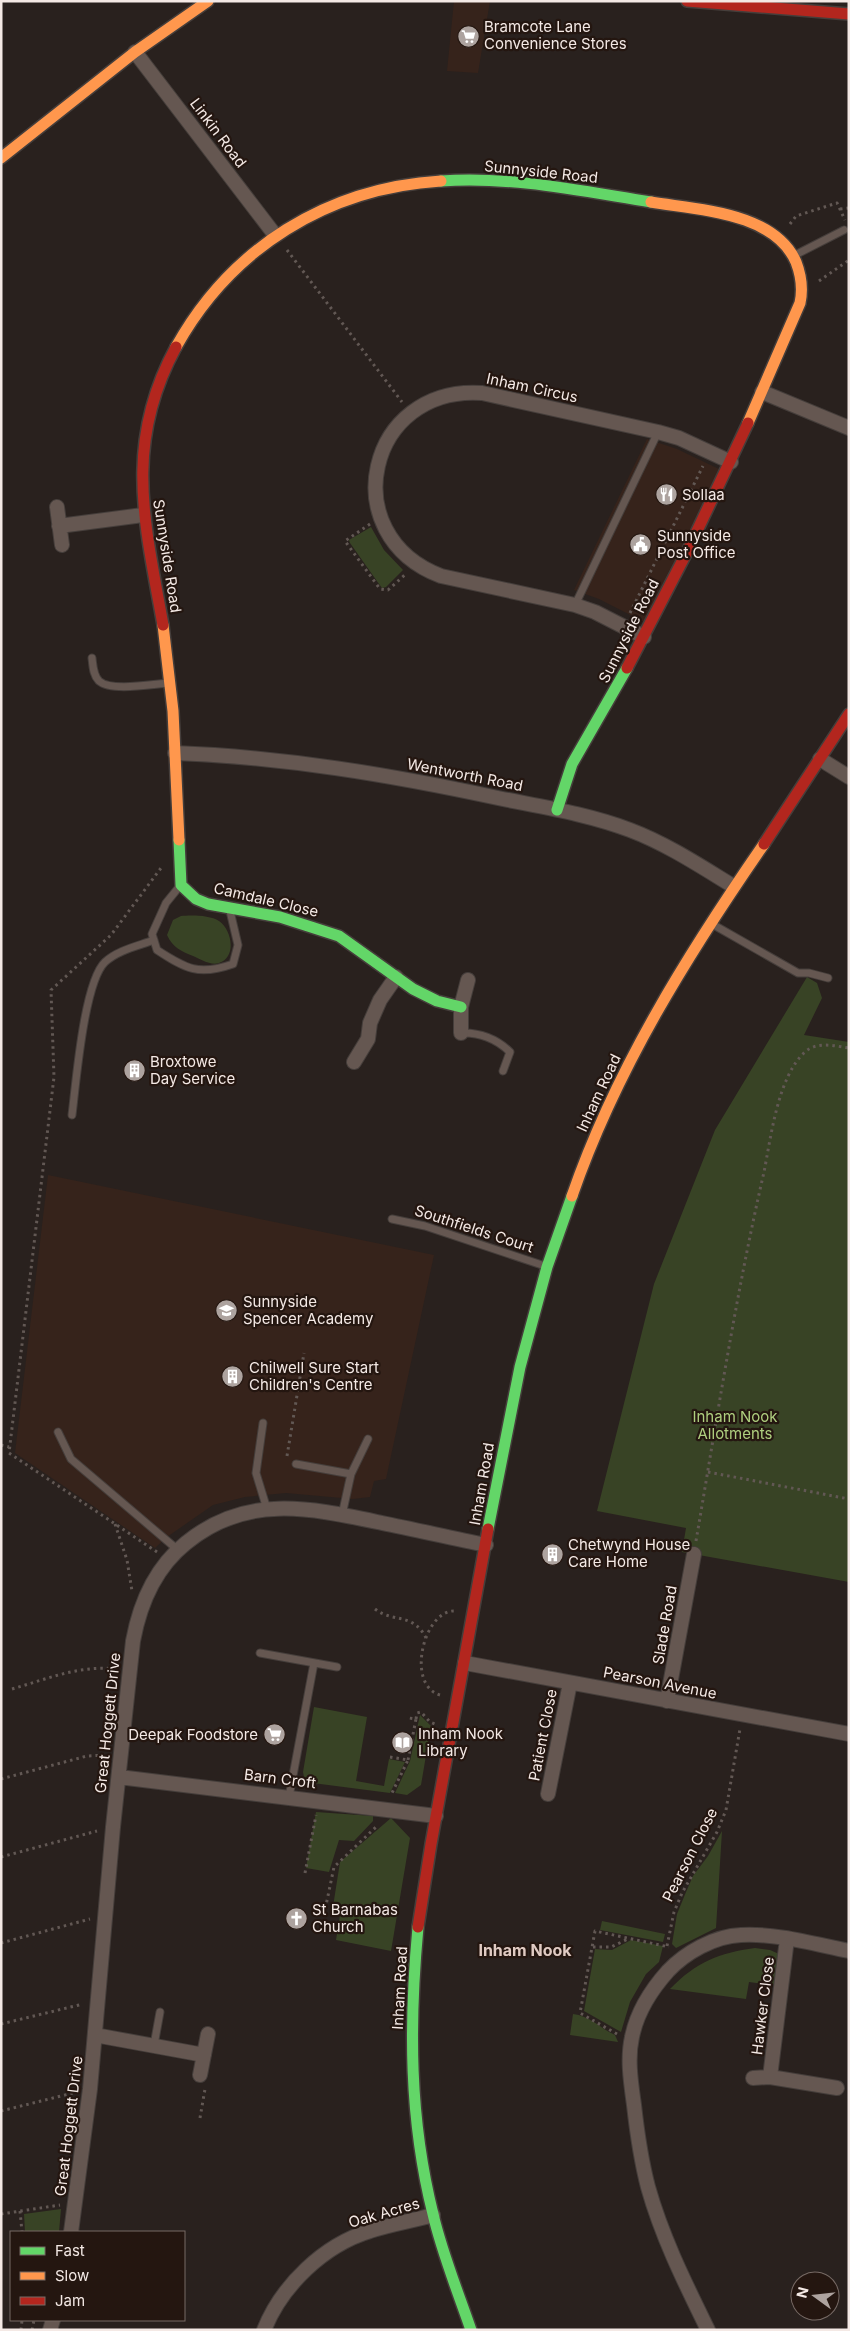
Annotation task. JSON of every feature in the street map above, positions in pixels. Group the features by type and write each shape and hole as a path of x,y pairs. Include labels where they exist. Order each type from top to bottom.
{"street":[{"path":"1,158 135,52 208,1"},
{"path":"687,1 849,14"},
{"name":"Linkin Road","path":"135,52 275,235"},
{"name":"Sunnyside Road","path":"181,885 170,682 161,610 143,515 141,489 149,415 157,388 176,345 204,300 246,256 275,235 310,214 341,201 383,190 434,181 506,180 579,190 753,222 779,236 793,256 802,288 799,307 792,326 730,462 644,637 613,696 572,764 557,810"},
{"name":"Inham Circus","path":"644,637 595,612 575,605 441,576 417,564 396,546 381,518 375,488 379,457 391,433 410,412 432,400 468,392 482,393 658,432 710,452 730,462"},
{"path":"762,392 849,428"},
{"path":"57,507 62,545"},
{"path":"59,526 143,515"},
{"name":"Inham Road","path":"471,2330 433,2216 415,2120 412,2050 414,1973 420,1911 436,1816 520,1367 547,1267 582,1167 603,1118 652,1019 733,886 849,714"},
{"name":"Wentworth Road","path":"175,753 271,758 325,766 557,810 631,830 673,850 733,886"},
{"path":"820,759 849,777"},
{"name":"Camdale Close","path":"181,885 196,899 208,904 280,917 339,936 350,942 413,989 437,1001 460,1007"},
{"path":"354,1062 368,1039 370,1023 380,1000 396,977"},
{"path":"461,1033 460,1007 468,980"},
{"name":"Great Hoggett Drive","path":"71,2231 90,2089 130,1670 137,1620 150,1587 173,1554 211,1524 243,1512 267,1509 308,1508 486,1545"},
{"name":"Slade Road","path":"667,1701 694,1554"},
{"name":"Pearson Avenue","path":"465,1663 742,1715 848,1731"},
{"name":"Patient Close","path":"548,1794 570,1683"},
{"name":"Barn Croft","path":"119,1777 436,1816"},
{"path":"708,2330 674,2258 648,2186 641,2154 630,2062 632,2039 646,1999 660,1980 681,1960 694,1951 719,1939 739,1935 759,1935 849,1951"},
{"name":"Hawker Close","path":"770,2077 787,1939"},
{"path":"200,2074 208,2034"},
{"path":"95,2035 204,2055"},
{"name":"Hawker Close","path":"754,2078 770,2077 837,2088"},
{"name":"Oak Acres","path":"264,2330 275,2308 291,2286 325,2254 343,2242 370,2231 433,2216"}],"lane":[{"path":"793,256 846,229"},
{"path":"575,605 658,432"},
{"path":"92,658 94,674 98,680 110,687 170,682"},
{"path":"181,885 166,903 152,934 157,950 181,966 212,971 233,964 238,945 229,908"},
{"path":"710,922 798,973 809,973 828,978"},
{"path":"72,1115 89,996 101,966 120,952 154,940"},
{"path":"461,1033 472,1032 503,1046 510,1052 502,1071"},
{"name":"Southfields Court","path":"392,1219 425,1226 547,1267"},
{"path":"263,1423 256,1473 267,1509"},
{"path":"58,1432 71,1458 173,1554"},
{"path":"342,1514 351,1474 368,1439"},
{"path":"296,1464 351,1474"},
{"path":"260,1653 337,1667"},
{"path":"289,1797 314,1662"},
{"path":"154,2046 160,2012"}],"path":[{"path":"779,236 796,216 837,204 846,229"},
{"path":"840,209 849,208"},
{"path":"275,235 410,412"},
{"path":"802,288 827,277 849,260"},
{"path":"630,613 670,540 710,452"},
{"path":"381,518 345,541 380,589 388,590 417,564"},
{"path":"173,1554 115,1524 9,1453 9,1447 54,1077 51,990 111,935 179,846"},
{"path":"694,1554 723,1374 748,1241 781,1098 790,1073 805,1052 816,1045 849,1048"},
{"path":"296,1464 286,1462 304,1353"},
{"path":"1,1446 9,1447"},
{"path":"708,1472 849,1499"},
{"path":"115,1524 127,1560 132,1593"},
{"path":"375,1609 380,1613 406,1619 414,1623 422,1630 426,1638"},
{"path":"458,1699 435,1693 426,1682 420,1662 426,1638 436,1621 448,1612 473,1613"},
{"path":"12,1689 95,1666 130,1670"},
{"path":"324,1915 334,1867 388,1810 408,1760 417,1713 422,1712 426,1718"},
{"name":"Pearson Close","path":"667,1946 674,1912 682,1893 717,1832 726,1810 742,1715"},
{"path":"409,1718 416,1719"},
{"path":"1,1779 87,1756 121,1754"},
{"path":"390,1756 408,1760"},
{"path":"305,1873 318,1800"},
{"path":"1,1857 114,1827"},
{"path":"1,1943 106,1915"},
{"path":"632,2039 614,2033 580,2013 595,1931 667,1946 681,1960"},
{"path":"592,1947 611,1947 630,1938"},
{"path":"1,2024 98,2001"},
{"path":"200,2074 200,2078 207,2079 200,2118"},
{"path":"1,2111 90,2089"},
{"path":"1,2214 76,2203"},
{"path":"20,2211 22,2231"}],"shaded area":[{"path":"454,1 490,1 478,73 447,71"},
{"path":"647,439 677,449 719,469 646,623 599,599 574,590"},
{"name":"Sunnyside Spencer Academy","path":"48,1175 434,1255 386,1479 374,1481 370,1497 353,1499 286,1493 245,1497 213,1505 167,1537 155,1548 15,1453"}],"green space":[{"path":"371,527 384,550 403,570 386,587 382,588 349,540"},
{"path":"181,916 211,918 223,925 231,943 225,960 216,964 209,963 175,946 167,935 173,920"},
{"name":"Inham Nook Allotments","path":"807,977 817,983 822,998 804,1035 849,1042 849,1582 682,1552 686,1528 597,1511 654,1284 715,1130"},
{"path":"314,1707 367,1717 356,1781 384,1786 389,1759 405,1762 390,1793 305,1782 303,1772"},
{"path":"420,1715 431,1726 421,1785 407,1795 395,1793 410,1761"},
{"path":"316,1812 373,1816 373,1821 354,1841 339,1840 329,1872 306,1868"},
{"path":"391,1818 410,1838 391,1951 336,1940 340,1915 332,1913 340,1862"},
{"path":"722,1831 716,1928 676,1948 672,1944 677,1914 693,1876 708,1856"},
{"path":"602,1921 665,1934 663,1942 600,1930"},
{"path":"631,1940 663,1946 659,1962 646,1974 630,2002 621,2032 584,2011 595,1949 612,1950"},
{"path":"755,1948 770,1950 779,1954 777,1981 773,1985 749,1982 746,1999 670,1989 689,1972 709,1960"},
{"path":"573,2014 590,2020 615,2035 618,2042 570,2035"},
{"path":"61,2209 59,2231 25,2231 24,2214"}],"traffic: fast":[{"path":"441,181 468,180 520,183 573,189 651,202"},
{"path":"557,810 572,764 627,668"},
{"path":"179,840 181,885 196,899 208,904 280,917 339,936 413,989 437,1001 461,1007"},
{"path":"488,1529 520,1367 547,1267 572,1196"},
{"path":"418,1927 412,2036 415,2107 419,2142 437,2229 471,2330"}],"traffic: slow":[{"path":"1,158 135,52 208,1"},
{"path":"176,347 199,312 225,280 254,253 286,230 322,210 359,196 399,186 441,181"},
{"path":"651,202 712,211 753,223 771,233 785,245 796,262 801,282 800,303 748,423"},
{"path":"163,625 173,711 179,840"},
{"path":"572,1196 590,1149 632,1058 681,970 764,844"}],"traffic: jam":[{"path":"687,1 849,14"},
{"path":"163,625 145,518 144,451 149,417 159,383 176,347"},
{"path":"627,668 688,550 748,423"},
{"path":"764,844 849,714"},
{"path":"418,1927 431,1844 488,1529"}],"place":[{"name":"Bramcote Lane Convenience Stores","path":"468,36"},
{"name":"Sollaa","path":"666,495"},
{"name":"Sunnyside Post Office","path":"641,545"},
{"name":"Broxtowe Day Service","path":"134,1071"},
{"name":"Sunnyside Spencer Academy","path":"227,1311"},
{"name":"Chilwell Sure Start Children's Centre","path":"233,1377"},
{"name":"Chetwynd House Care Home","path":"552,1554"},
{"name":"Deepak Foodstore","path":"274,1735"},
{"name":"Inham Nook Library","path":"402,1743"},
{"name":"St Barnabas Church","path":"296,1919"}],"district":[{"name":"Inham Nook","path":"525,1950"}]}
